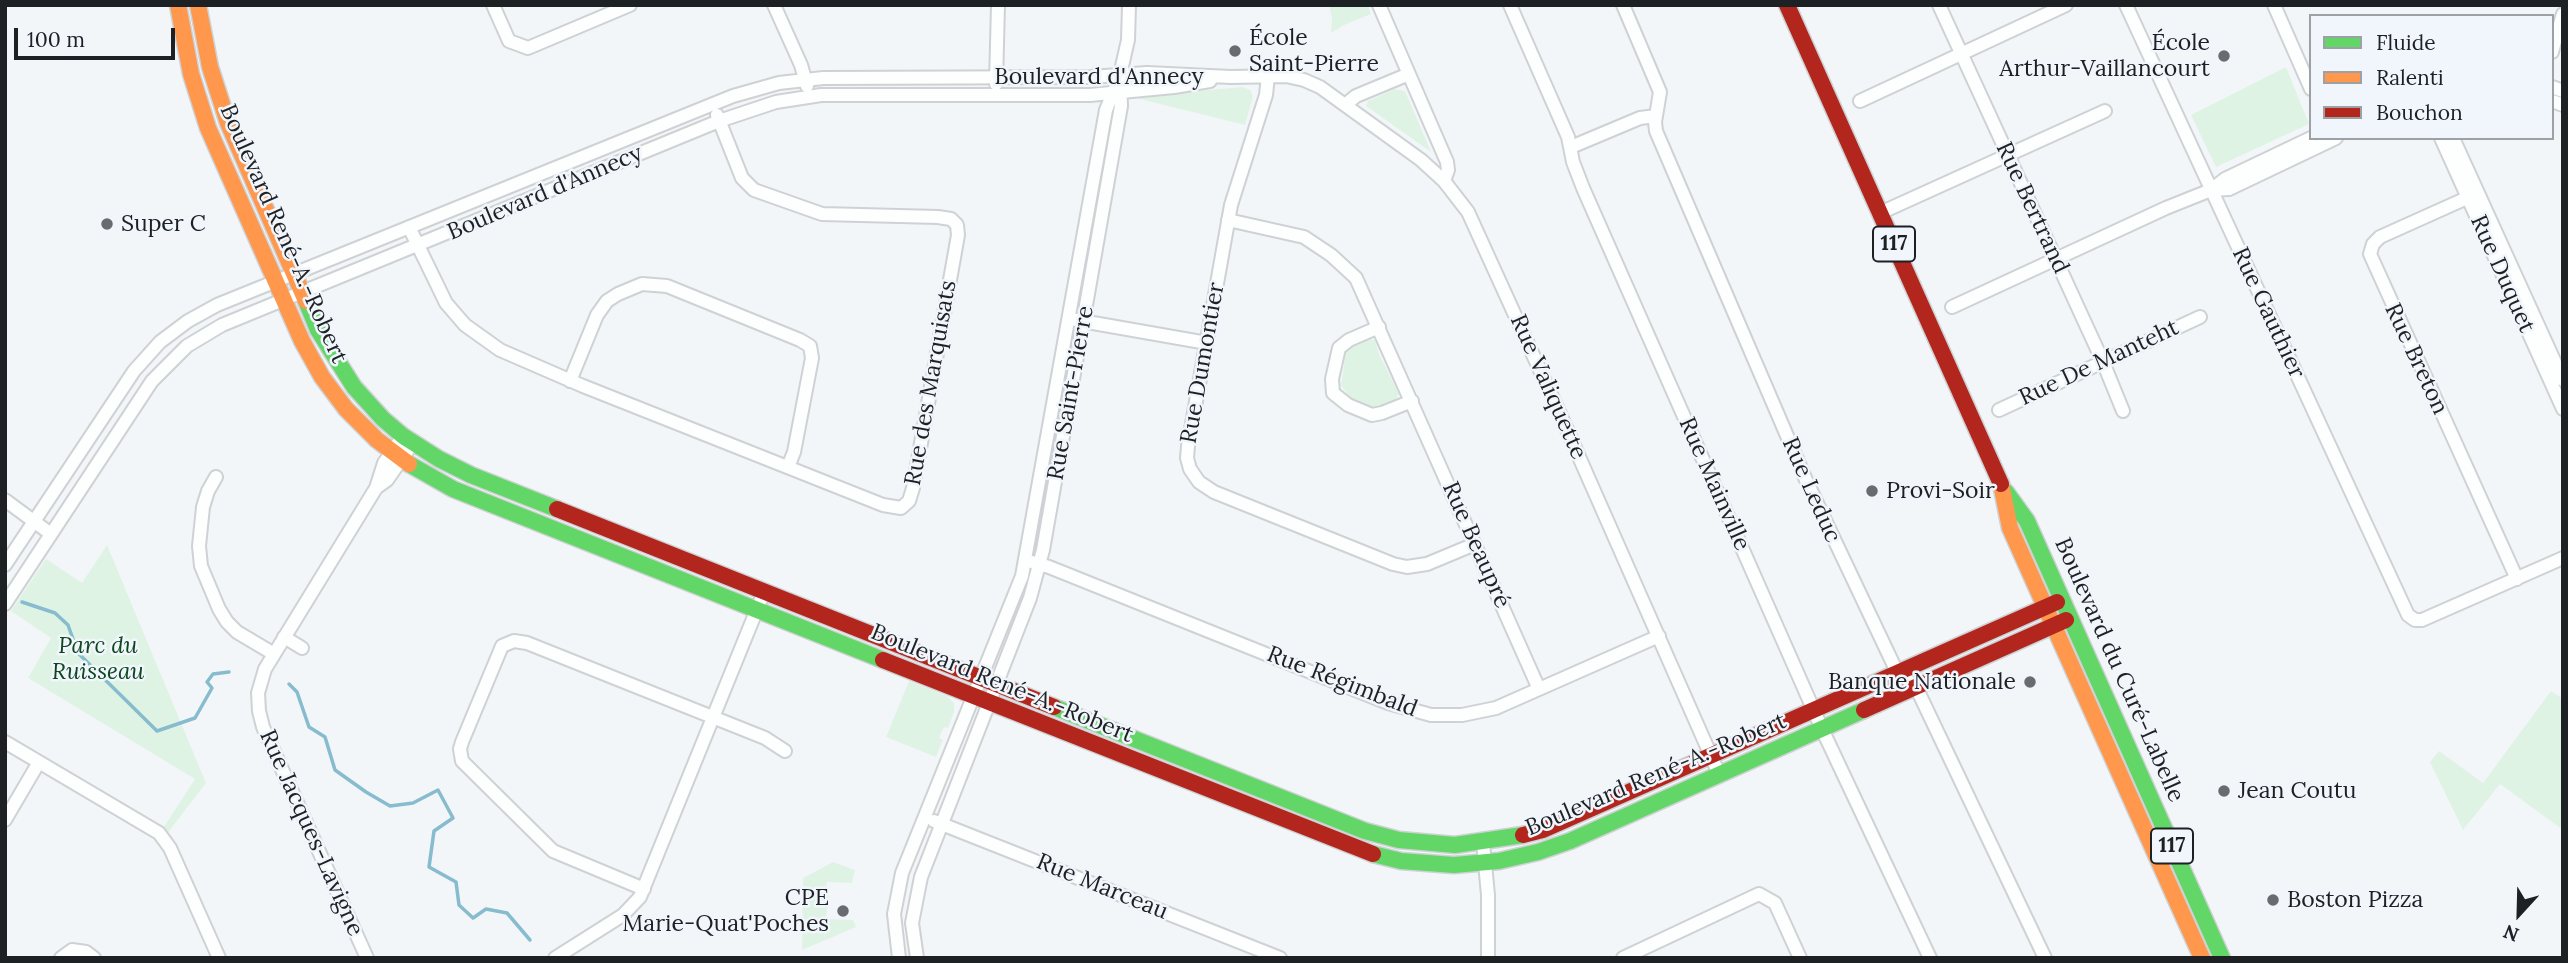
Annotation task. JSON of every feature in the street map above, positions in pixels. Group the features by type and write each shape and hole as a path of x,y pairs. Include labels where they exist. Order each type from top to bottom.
{"street":[{"name":"Boulevard René-A.-Robert","path":"177,5 191,74 204,116 305,348 327,385 359,424 396,456 453,489 1361,851 1391,859 1430,864 1485,863 1527,855 1559,845 2071,618"},
{"name":"Boulevard René-A.-Robert","path":"198,5 210,67 228,123 323,339 341,369 367,402 408,440 471,475 1365,831 1399,840 1432,844 1483,843 1519,837 1554,826 2063,600"},
{"path":"492,5 509,41 528,48 630,5"},
{"path":"774,5 806,79 809,96"},
{"path":"996,95 999,5"},
{"name":"Rue Saint-Pierre","path":"918,958 912,932 920,877 989,703 989,682 1025,561 1105,110 1117,92 1128,40 1129,5"},
{"path":"1379,5 1447,162 1448,170 1444,181"},
{"name":"Rue Mainville","path":"1510,5 1571,147 1573,162 1583,188 1822,729 1930,958"},
{"name":"Rue Leduc","path":"1623,5 1658,86 1660,95 1656,131 1805,481 1897,673 1916,687 2045,958"},
{"name":"Boulevard du Curé-Labelle","path":"1787,5 2000,482 2027,521 2222,958"},
{"name":"Rue Bertrand","path":"1939,5 2123,411"},
{"path":"1860,101 2066,5"},
{"name":"Rue Gauthier","path":"2126,5 2402,603 2413,619 2422,620 2517,579"},
{"path":"2274,5 2309,84"},
{"path":"2554,45 2563,14"},
{"name":"Boulevard d'Annecy","path":"5,565 128,379 170,333 197,316 293,274 758,88 806,79 1173,73 1292,77 1309,82 1345,105 1421,160 1444,181"},
{"path":"1345,105 1356,96 1409,74"},
{"name":"Rue Dumontier","path":"1269,76 1267,91 1228,220 1187,458 1192,474 1204,486 1397,565 1412,567 1427,564 1475,544"},
{"name":"Boulevard d'Annecy","path":"5,604 142,395 167,364 187,346 213,330 759,106 809,96 1117,92 1174,87 1231,77"},
{"name":"Rue Saint-Pierre","path":"899,958 894,929 896,898 902,873 973,696 989,682 1030,598 1039,564 1121,106 1117,92"},
{"name":"Rue des Marquisats","path":"409,227 442,297 465,325 501,351 889,507 901,508 909,501 913,488 958,228 953,220 943,217 822,214 750,187 742,178 713,104"},
{"path":"1880,213 2105,111"},
{"path":"1571,147 1640,118 1656,116"},
{"path":"1952,307 2055,258 2211,190 2223,180 2309,139"},
{"path":"2211,190 2228,189 2333,140"},
{"name":"Rue Duquet","path":"2442,140 2473,195"},
{"name":"Rue Duquet","path":"2454,140 2473,195 2561,394"},
{"name":"Rue Valiquette","path":"1444,181 1464,205 1476,227 1719,774"},
{"name":"Rue Breton","path":"2473,195 2380,237 2371,247 2370,254 2372,264 2517,579"},
{"name":"Rue Beaupré","path":"1228,220 1298,235 1331,255 1356,278 1539,689"},
{"path":"570,381 597,315 607,301 642,284 667,286 810,346 812,358 794,452 788,467"},
{"name":"Rue De Manteht","path":"1999,410 2200,317"},
{"path":"1068,318 1206,343"},
{"path":"1379,327 1349,340 1339,348 1332,379 1333,393 1343,402 1376,415 1412,401"},
{"name":"Rue Jacques-Lavigne","path":"367,958 263,727 258,694 265,669 376,488 379,474 408,440"},
{"path":"216,477 203,507 199,546 201,566 227,622 237,632 274,654"},
{"name":"Boulevard du Curé-Labelle","path":"2000,482 2010,528 2202,958"},
{"path":"5,500 51,534"},
{"path":"2517,579 2563,558"},
{"name":"Rue Régimbald","path":"1025,561 1039,564 1415,712 1447,716 1496,708 1659,636"},
{"path":"555,958 628,911 637,902 764,592"},
{"path":"284,637 302,648"},
{"path":"644,889 550,849 464,764 460,746 495,658 505,644 522,641 771,741 785,751"},
{"path":"5,742 159,833 170,848 219,958"},
{"path":"5,820 39,762"},
{"name":"Rue Marceau","path":"924,817 1280,958"},
{"path":"1483,843 1488,894 1488,958"},
{"path":"1623,958 1759,894 1775,903 1800,958"},
{"path":"61,958 72,950 86,951 94,958"}],"green space":[{"path":"1329,5 1368,5 1371,14 1331,33"},
{"path":"2286,67 2309,124 2216,167 2191,115"},
{"path":"1243,87 1250,90 1253,96 1245,125 1136,98 1139,96"},
{"path":"1395,89 1405,91 1431,152 1366,106 1368,101"},
{"path":"1069,337 1075,338 1038,545 1031,544"},
{"path":"1367,339 1375,340 1399,394 1396,399 1379,407 1350,398 1341,385 1346,352"},
{"name":"Parc du Ruisseau","path":"107,545 206,783 163,839 158,836 195,779 28,678 51,638 11,611 46,559 82,583"},
{"path":"909,681 947,696 954,703 954,712 948,728 944,727 939,738 943,740 936,757 886,737"},
{"path":"2551,691 2563,699 2563,830 2500,784 2463,830 2430,762 2439,751 2483,783"},
{"path":"833,862 855,870 852,883 827,882 826,891 829,892 826,919 853,920 856,927 802,950 803,878"}],"waterway":[{"path":"22,602 55,613 68,625 78,653 157,731 195,718 212,688 207,682 213,674 229,672"},
{"path":"289,684 297,692 309,727 325,737 335,770 390,806 413,803 438,790 453,818 434,831 429,867 456,882 459,905 473,918 486,909 507,913 530,940"}],"traffic: fast":[{"path":"306,301 318,330 354,387 383,419 403,436 471,475 557,509"},
{"path":"409,464 453,489 883,660"},
{"path":"2006,492 2027,521 2222,958"},
{"path":"1054,707 1365,831 1399,840 1455,845 1523,835"},
{"path":"1373,854 1401,861 1454,865 1499,861 1538,852 1570,841 1864,710"}],"traffic: slow":[{"path":"178,5 191,74 208,128 302,341 322,377 346,409 377,440 409,464"},
{"path":"198,5 210,67 228,123 306,301"},
{"path":"2001,484 2010,528 2202,958"}],"traffic: jam":[{"path":"1787,5 2001,484"},
{"path":"557,509 1054,707"},
{"path":"1523,835 1543,830 2057,602"},
{"path":"1864,710 2066,620"},
{"path":"883,660 1373,854"}],"place":[{"name":"École Saint-Pierre","path":"1235,51"},
{"name":"École Arthur-Vaillancourt","path":"2224,56"},
{"name":"Super C","path":"107,224"},
{"name":"Provi-Soir","path":"1872,491"},
{"name":"Banque Nationale","path":"2030,682"},
{"name":"Jean Coutu","path":"2224,791"},
{"name":"Boston Pizza","path":"2273,900"},
{"name":"CPE Marie-Quat'Poches","path":"843,911"}]}
